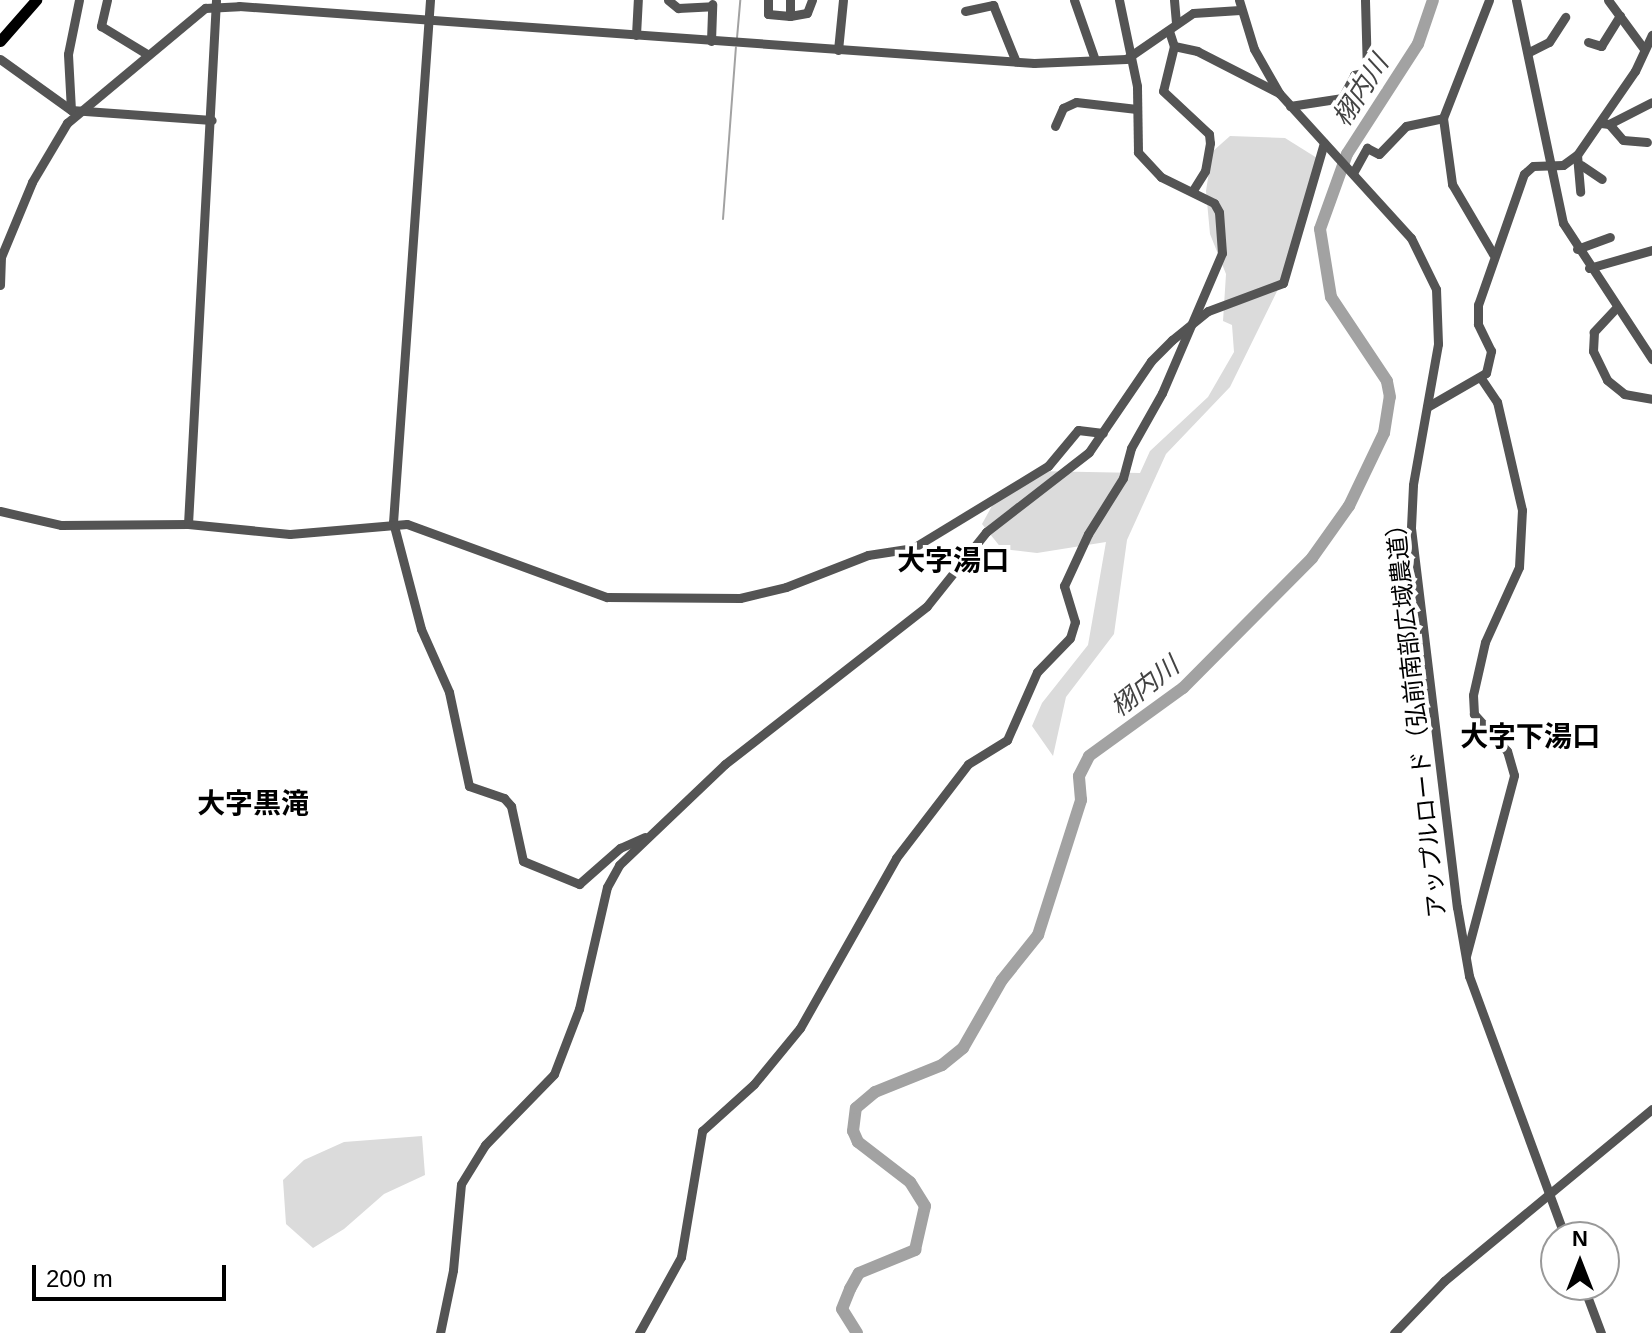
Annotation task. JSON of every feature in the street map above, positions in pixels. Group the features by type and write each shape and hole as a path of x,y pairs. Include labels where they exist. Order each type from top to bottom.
{"main road":[{"path":"0,41 36,0"}],"street":[{"path":"76,110 68,54 79,0"},
{"path":"107,0 101,26 147,54"},
{"path":"430,0 393,522 421,629 449,692 469,786 504,798 511,806 523,861 579,884 620,848 652,834"},
{"path":"636,35 638,0"},
{"path":"668,0 690,5 712,3 711,41"},
{"path":"768,0 768,14 790,16 807,13 812,0"},
{"path":"790,0 790,16"},
{"path":"838,50 843,0"},
{"path":"1074,0 1094,57"},
{"path":"639,1333 681,1257 702,1131 754,1084 800,1028 896,858 968,764 1007,740 1037,672 1070,638 1075,622 1064,586 1068,575 1119,488 1147,413 1162,393 1222,253 1219,212 1207,196 1144,164 1138,152 1131,57 1119,0"},
{"path":"1174,0 1176,22"},
{"path":"1290,106 1342,98 1354,75 1367,72 1365,0"},
{"path":"1489,0 1443,118 1452,184 1493,254"},
{"path":"1516,0 1531,51 1558,206 1577,249 1652,359"},
{"path":"1608,0 1644,49"},
{"path":"1588,42 1601,46 1620,14 1619,0"},
{"path":"188,524 217,3"},
{"path":"0,285 1,257 32,182 49,149 76,110 193,16 217,3 1016,62 1131,57 1169,31 1176,22 1208,9 1240,5"},
{"path":"965,11 993,5 1016,62"},
{"name":"アップルロード（弘前南部広域農道）","path":"1240,5 1279,93 1411,238 1431,274 1439,322 1411,501 1412,543 1465,961 1559,1221"},
{"path":"1531,51 1549,42 1565,17"},
{"path":"1169,31 1174,46 1163,91 1209,134 1205,171 1193,190"},
{"path":"1580,192 1579,160 1605,124 1652,35"},
{"path":"1174,46 1197,51 1279,93"},
{"path":"0,59 76,110 212,120"},
{"path":"1055,126 1063,108 1076,102 1137,109"},
{"path":"1605,124 1652,102"},
{"path":"1351,171 1367,148 1379,154 1415,121 1443,118"},
{"path":"1605,124 1623,140 1647,142"},
{"path":"440,1333 453,1270 456,1203 468,1166 554,1074 579,1009 607,887 619,865 725,764 927,606 986,532 1052,484 1103,433 1151,361 1193,322 1208,311 1283,283 1324,143"},
{"path":"1427,407 1481,378 1491,351 1477,316 1493,254 1527,169 1579,160"},
{"path":"1579,160 1602,179"},
{"path":"1577,249 1610,237"},
{"path":"1589,268 1652,250"},
{"path":"1616,308 1594,332 1593,351 1607,380 1624,394 1652,399"},
{"path":"1465,961 1514,775 1507,751 1474,714 1473,695 1485,642 1519,567 1522,510 1497,402 1481,378"},
{"path":"0,511 61,525 188,524 290,534 393,522 607,597 740,598 868,555 913,548 1048,466 1078,430 1103,433"},
{"path":"1394,1333 1444,1281 1550,1198 1652,1109"},
{"path":"1589,1301 1601,1333"}],"shaded area":[{"path":"1230,136 1285,138 1317,158 1284,277 1230,387 1166,454 1127,540 1114,634 1066,697 1053,756 1032,726 1042,703 1088,645 1106,542 1037,553 1002,549 982,524 998,495 1036,471 1140,473 1150,451 1208,397 1234,352 1232,325 1223,321 1226,274 1210,234 1206,191 1212,152"},
{"path":"422,1136 425,1175 384,1194 344,1229 313,1248 286,1224 283,1180 304,1160 344,1142"}],"waterway":[{"path":"737,38 740,0"},
{"name":"栩内川","path":"857,1333 842,1309 850,1289 859,1273 915,1250 925,1206 910,1182 858,1142 853,1131 856,1108 875,1092 942,1065 963,1048 1002,980 1038,935 1081,800 1079,776 1089,756 1183,688 1312,558 1349,506 1384,433 1390,397 1387,381 1331,297 1320,229 1347,154 1418,44 1433,0"},
{"path":"723,219 736,47"}],"district":[{"name":"大字湯口","path":"953,561"},
{"name":"大字下湯口","path":"1530,737"},
{"name":"大字黒滝","path":"253,804"}]}
